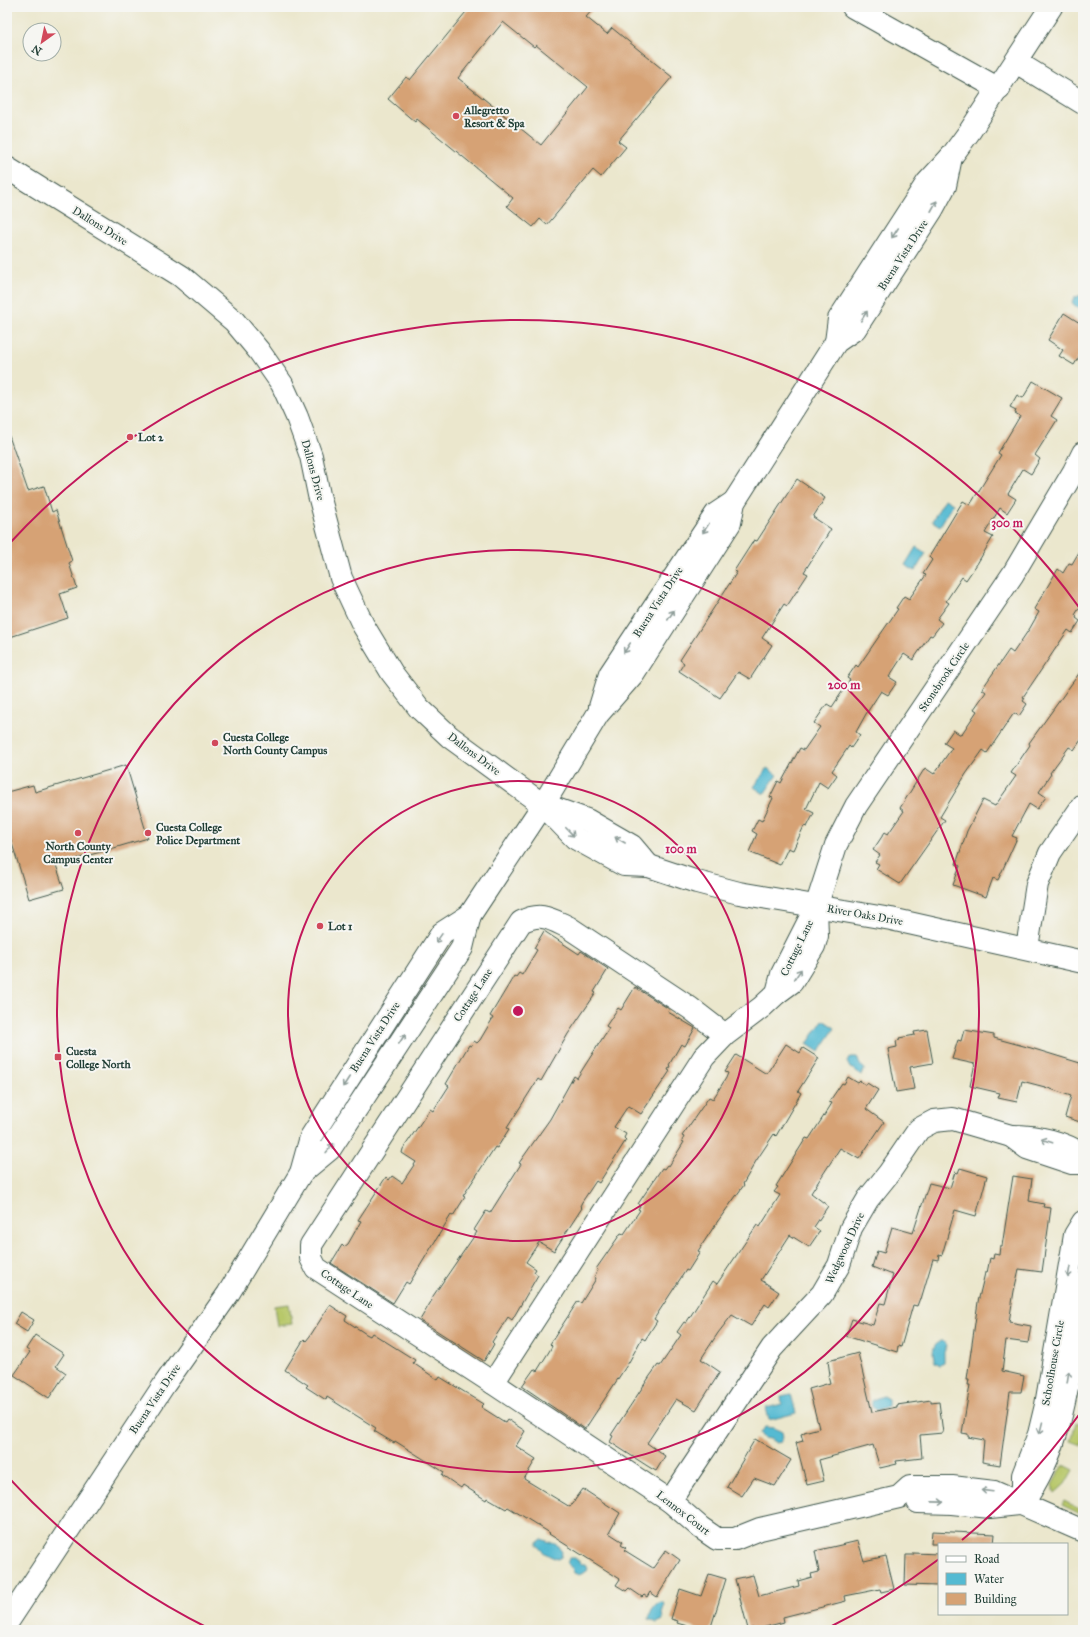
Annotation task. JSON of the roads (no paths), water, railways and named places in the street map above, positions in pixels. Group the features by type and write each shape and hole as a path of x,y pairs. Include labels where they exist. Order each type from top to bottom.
{"street":[{"path":"853,7 999,88"},
{"name":"Buena Vista Drive","path":"7,1623 164,1385 228,1294 301,1173 311,1137 442,933 470,915 543,805 598,714 637,668 730,523 734,502 836,342 839,319 927,183 951,157 999,88 1051,7"},
{"path":"1016,62 1083,103"},
{"name":"Dallons Drive","path":"7,168 181,276 234,321 259,351 282,384 297,417 311,456 341,578 363,625 392,673 420,708 450,737 543,805"},
{"name":"Stonebrook Circle","path":"816,907 836,845 856,806 1013,574 1074,471 1083,453"},
{"name":"River Oaks Drive","path":"543,805 575,838 624,865 649,866 697,882 739,893 891,919 1027,948 1083,962"},
{"path":"1027,948 1037,884 1050,854 1083,805"},
{"name":"Cottage Lane","path":"724,1035 690,1008 568,927 546,916 533,916 521,922 311,1245 311,1258 316,1268 493,1383 704,1057 724,1035 762,1007 777,992 782,974 816,907"},
{"name":"Wedgwood Drive","path":"670,1501 772,1348 822,1294 839,1265 851,1228 868,1199 889,1173 919,1129 934,1121 953,1119 1011,1136 1034,1136 1074,1149 1083,1155"},
{"name":"Wedgwood Drive","path":"1011,1136 1027,1148 1072,1163 1083,1163"},
{"name":"Schoolhouse Circle","path":"1023,1504 1022,1475 1039,1434 1075,1235 1083,1222"},
{"name":"Schoolhouse Circle","path":"1023,1504 1039,1478 1060,1418 1083,1284"},
{"name":"Lennox Court","path":"493,1383 670,1501 701,1528 717,1539 735,1538 760,1529 899,1497 912,1502 952,1502 990,1507 1023,1504"},
{"path":"1023,1504 1083,1531"}],"water":[{"path":"1081,295 1083,296 1083,312 1072,303 1074,298"},
{"path":"945,499 953,504 940,526 932,521"},
{"path":"916,547 926,553 915,571 905,565"},
{"path":"767,768 777,775 764,794 754,787"},
{"path":"823,1020 835,1028 819,1052 807,1044"},
{"path":"850,1057 857,1057 860,1065 865,1069 861,1075 854,1069 850,1068 847,1062"},
{"path":"940,1341 943,1341 947,1346 944,1352 944,1363 940,1365 935,1362 933,1353 935,1346"},
{"path":"791,1394 796,1413 769,1420 766,1408 782,1404 781,1396"},
{"path":"883,1396 888,1399 888,1406 877,1410 872,1407 872,1400"},
{"path":"765,1427 774,1428 782,1432 783,1437 781,1442 776,1443 770,1439 763,1438 760,1433"},
{"path":"542,1539 557,1545 562,1552 561,1557 558,1559 542,1551 537,1543"},
{"path":"569,1558 575,1558 582,1564 585,1564 588,1568 587,1571 579,1575 574,1573 572,1568 567,1564"},
{"path":"661,1602 665,1604 662,1613 663,1620 657,1623 649,1619 653,1609"}],"place":[{"name":"Allegretto Resort & Spa","path":"456,116"},
{"name":"Lot 2","path":"130,437"},
{"name":"Cuesta College North County Campus","path":"215,743"},
{"name":"North County Campus Center","path":"78,833"},
{"name":"Cuesta College Police Department","path":"148,833"},
{"name":"Lot 1","path":"320,926"},
{"name":"Cuesta College North","path":"58,1057"}]}
